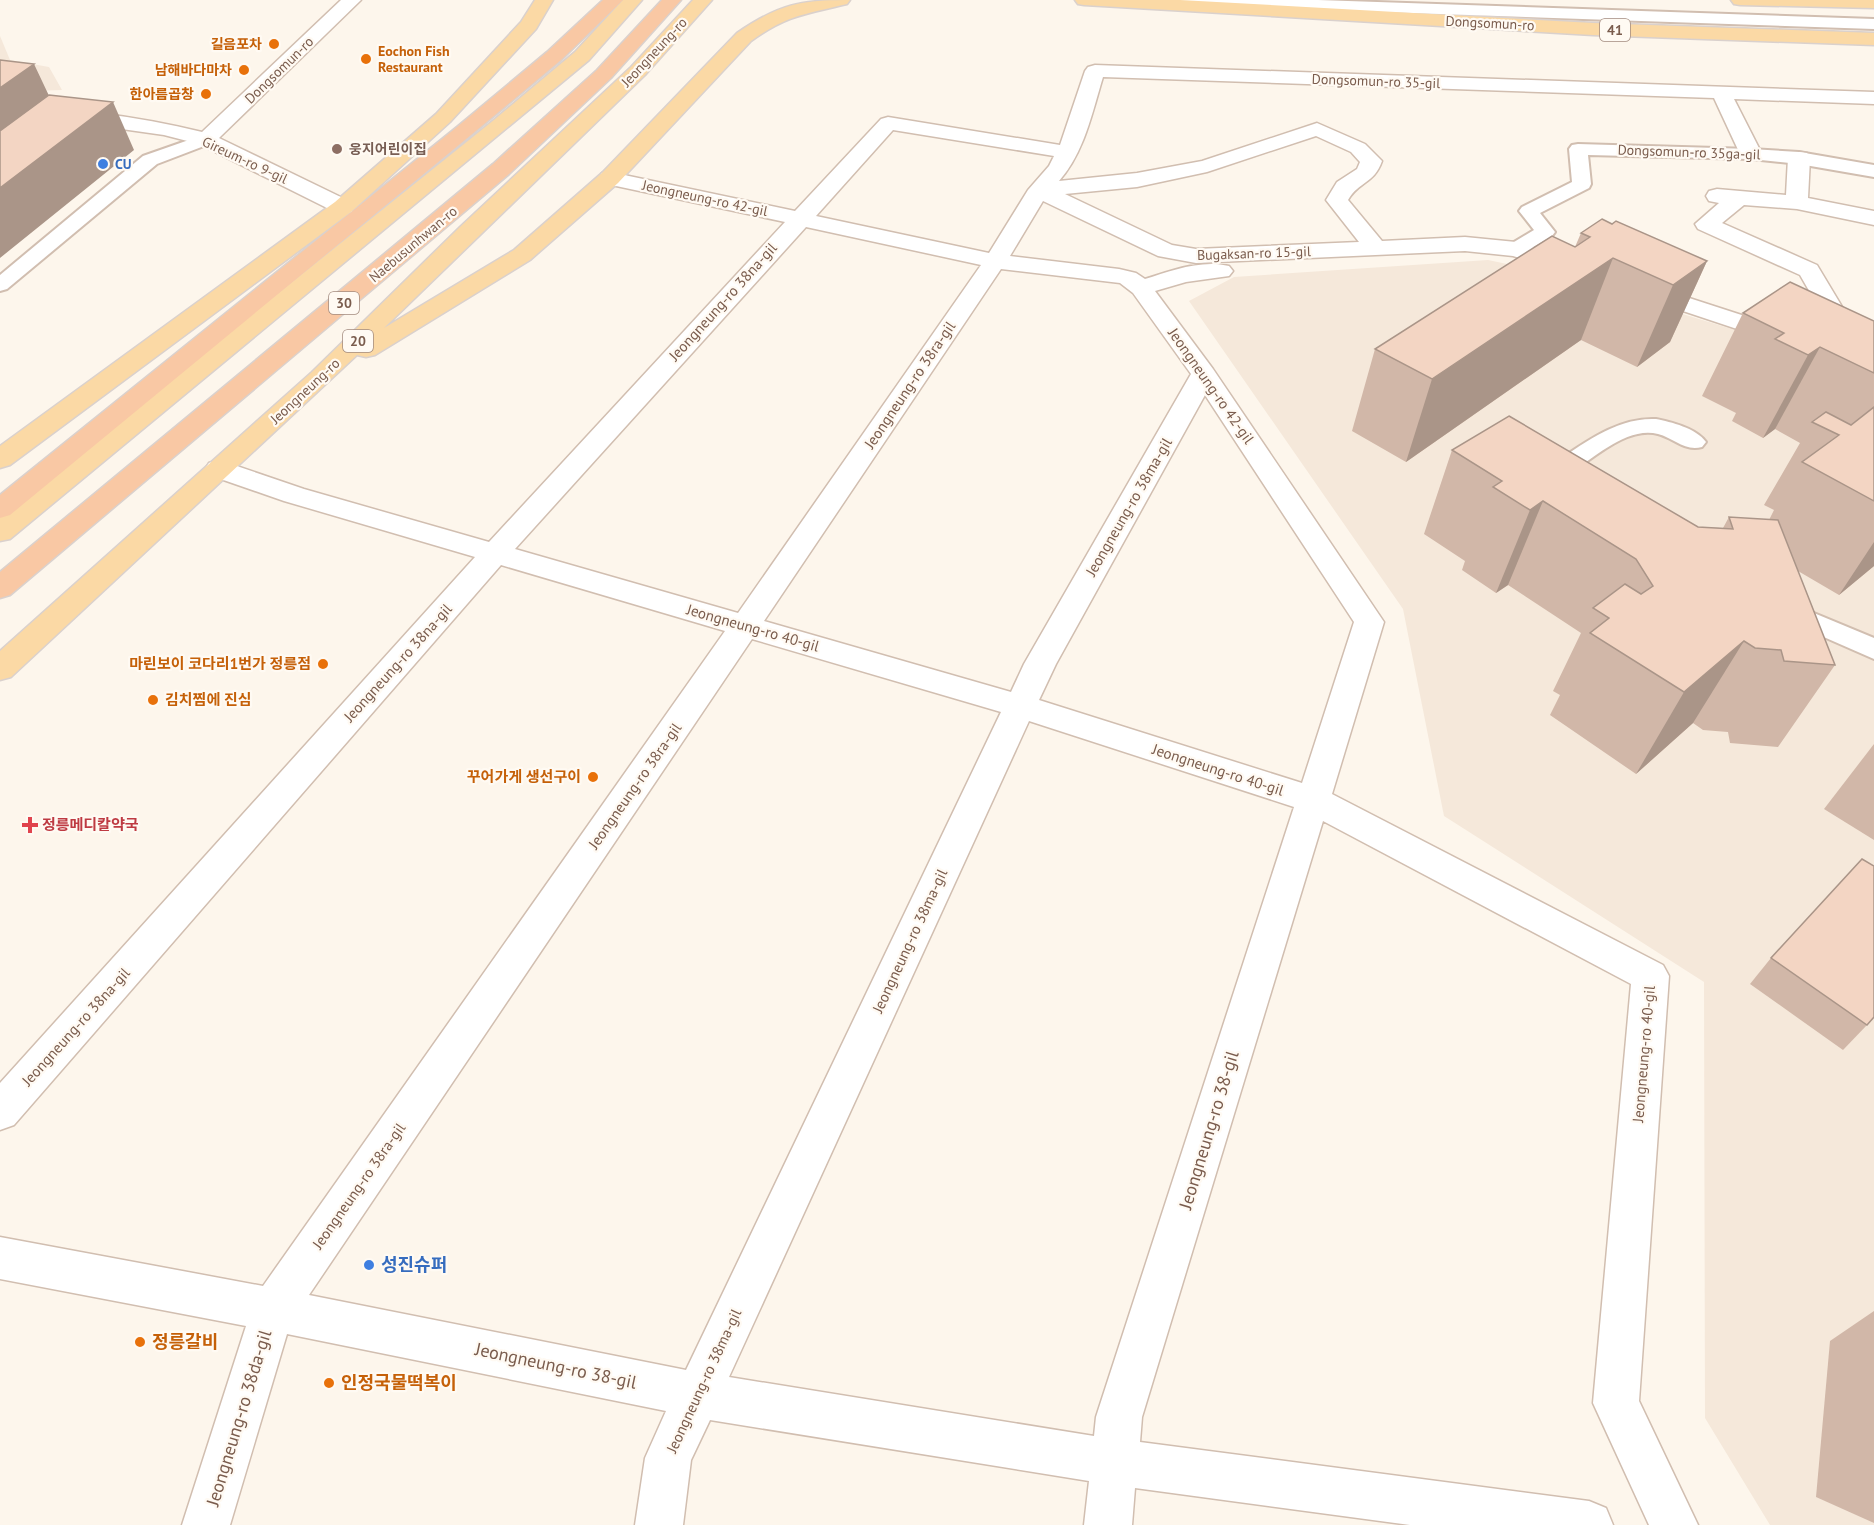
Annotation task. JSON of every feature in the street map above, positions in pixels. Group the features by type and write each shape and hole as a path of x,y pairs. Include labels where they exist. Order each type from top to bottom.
{"highway":[{"path":"0,509 464,131 554,56 614,0"},
{"name":"Naebusunhwan-ro","path":"0,588 501,169 604,74 672,0"}],"main road":[{"path":"0,459 343,207 443,118 529,25 544,0"},
{"path":"0,532 582,56 633,0"},
{"name":"Jeongneung-ro","path":"0,669 321,377 468,232 638,71 703,0"},
{"path":"321,377 522,255 610,178 736,45 757,27 785,12 819,2 841,0"},
{"name":"Dongsomun-ro","path":"1084,0 1604,30 1874,39"},
{"path":"1740,0 1874,3"},
{"path":"468,232 465,253 472,260 486,261 503,256 760,5"}],"street":[{"name":"Dongsomun-ro","path":"206,139 352,0"},
{"name":"Dongsomun-ro 35-gil","path":"994,261 1039,190 1059,168 1074,137 1095,71 1874,98"},
{"path":"1721,93 1752,154"},
{"name":"Gireum-ro 9-gil","path":"0,113 51,113 164,129 206,139 343,207"},
{"path":"800,218 888,123 1067,152"},
{"path":"1039,190 1137,180 1207,166 1317,129 1358,148 1371,161 1367,172 1345,186 1337,200 1376,248"},
{"path":"1797,202 1799,158"},
{"name":"Jeongneung-ro 42-gil","path":"610,178 994,261 1107,273 1128,278 1141,288 1204,374 1369,622 1313,800"},
{"name":"Bugaksan-ro 15-gil","path":"1039,190 1181,255 1465,243 1516,249 1586,281 1439,258 1210,272 1182,275 1141,288"},
{"path":"1708,194 1737,199 1797,202 1874,218"},
{"path":"1625,293 1745,336 1796,349 1832,310 1809,270 1706,224 1737,199"},
{"name":"Jeongneung-ro 38na-gil","path":"0,1112 495,553 800,218"},
{"name":"Jeongneung-ro 38ra-gil","path":"273,1310 994,261"},
{"name":"Jeongneung-ro 38ma-gil","path":"659,1525 668,1458 1020,706 1040,664 1204,374"},
{"name":"Jeongneung-ro 40-gil","path":"219,470 294,495 1020,706 1313,800 1650,976 1616,1403 1674,1525"},
{"name":"Jeongneung-ro 38-gil","path":"1108,1525 1119,1417 1313,800"},
{"name":"Jeongneung-ro 38-gil","path":"0,1258 697,1395 1114,1462 1588,1525"},
{"name":"Jeongneung-ro 38da-gil","path":"206,1525 273,1310"}],"lane":[{"path":"1137,4 1170,0"},
{"path":"1181,0 1874,24"},
{"path":"1388,0 1874,15"},
{"path":"1560,0 1622,8"},
{"path":"0,285 150,160 206,139"},
{"name":"Dongsomun-ro 35ga-gil","path":"1516,249 1545,232 1529,211 1582,184 1578,149 1752,154 1799,158 1874,171"},
{"path":"1586,493 1565,481 1559,470 1629,428 1651,426 1674,432 1694,442"},
{"path":"1760,596 1781,608 1874,649"}],"shaded area":[{"path":"0,36 10,60 49,67 62,90 0,92"},
{"path":"1488,260 1545,272 1758,337 1874,406 1874,1525 1770,1525 1705,1418 1704,982 1444,816 1403,609 1189,301 1234,277"}],"building":[{"path":"0,60 34,64 0,88"},
{"path":"49,95 113,102 0,188 0,131"},
{"path":"1602,219 1612,224 1616,221 1707,261 1673,285 1613,258 1432,379 1375,349 1552,236 1575,247 1590,237 1581,233"},
{"path":"1790,282 1874,321 1874,373 1820,347 1808,355 1775,339 1784,333 1743,313"},
{"path":"1874,407 1874,501 1802,462 1839,435 1812,422 1826,412 1851,425"},
{"path":"1509,416 1698,527 1733,529 1729,517 1778,520 1835,665 1784,661 1781,650 1755,648 1744,641 1684,692 1590,633 1609,618 1593,608 1625,584 1641,594 1653,586 1636,559 1543,501 1530,510 1493,487 1502,481 1452,450"},
{"path":"1862,859 1874,866 1874,1017 1867,1025 1771,958"}],"place":[{"name":"길음포차","path":"274,44"},
{"name":"Eochon Fish Restaurant","path":"366,59"},
{"name":"남해바다마차","path":"244,70"},
{"name":"한아름곱창","path":"206,94"},
{"name":"웅지어린이집","path":"337,149"},
{"name":"CU","path":"103,164"},
{"name":"마린보이 코다리1번가 정릉점","path":"323,664"},
{"name":"김치찜에 진심","path":"153,700"},
{"name":"꾸어가게 생선구이","path":"593,777"},
{"name":"정릉메디칼약국","path":"30,825"},
{"name":"성진슈퍼","path":"369,1265"},
{"name":"정릉갈비","path":"140,1342"},
{"name":"인정국물떡복이","path":"329,1383"}]}
